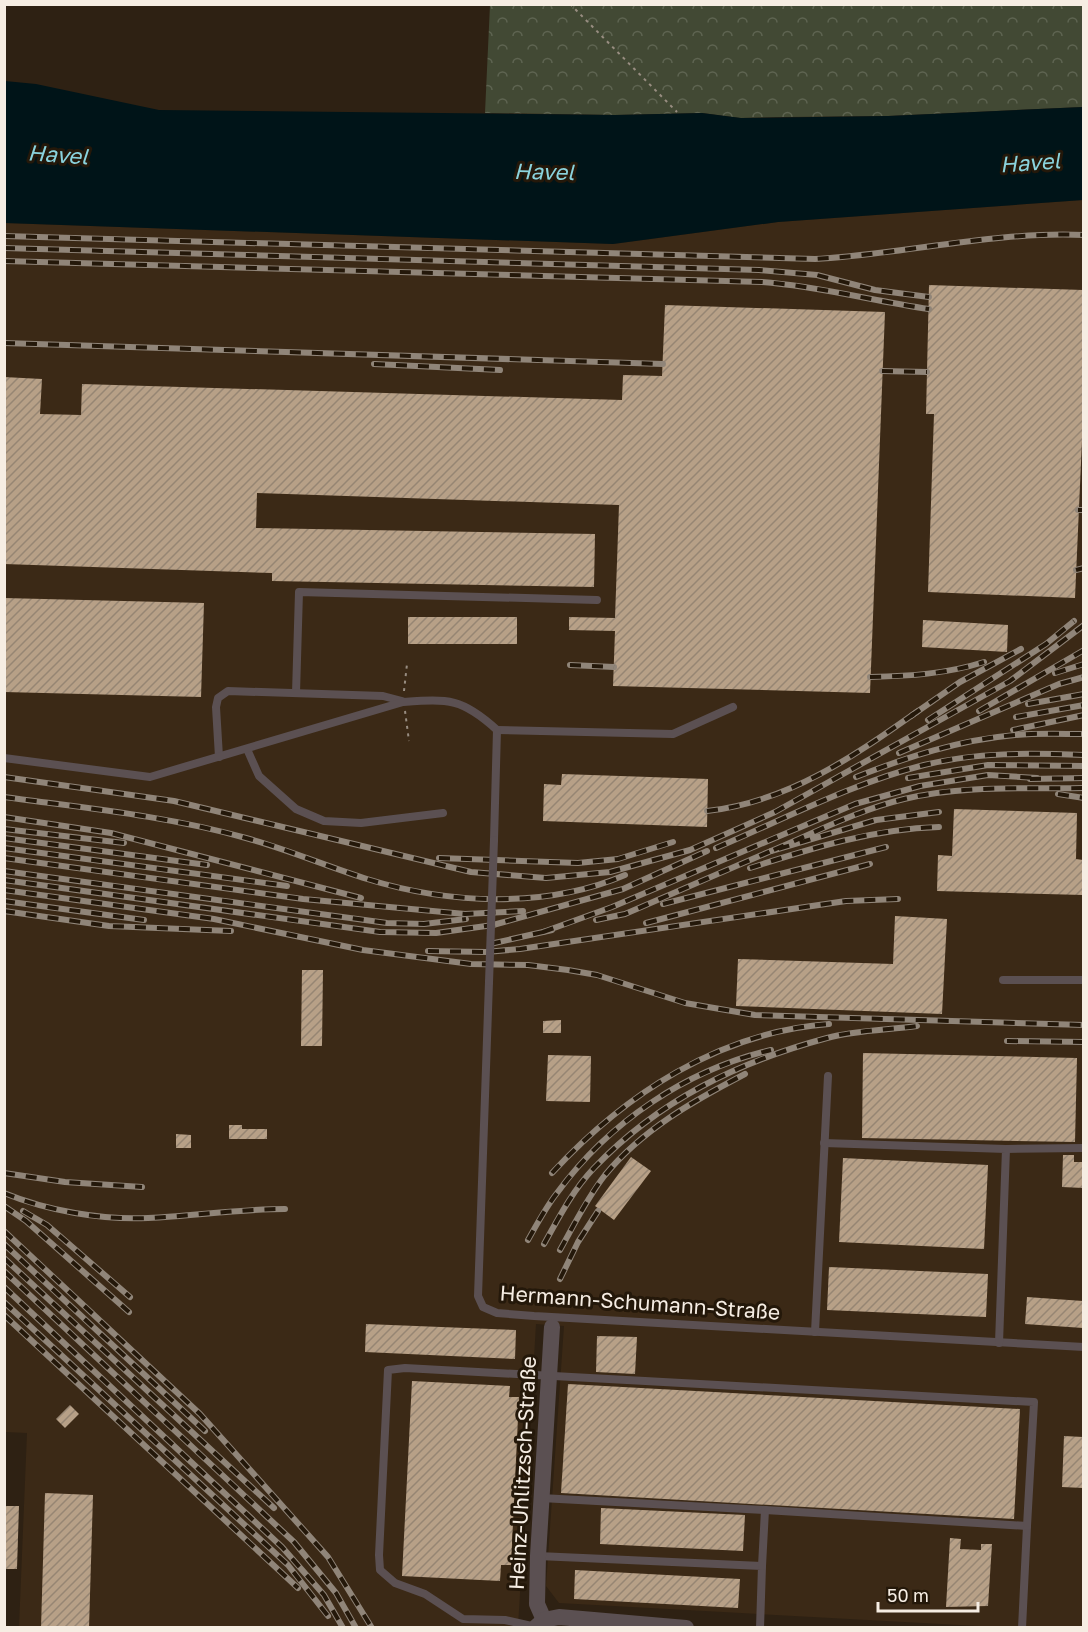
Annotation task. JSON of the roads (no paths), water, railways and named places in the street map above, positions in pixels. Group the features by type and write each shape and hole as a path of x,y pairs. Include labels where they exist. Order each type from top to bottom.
{"street":[{"name":"Heinz-Uhlitzsch-Straße","path":"539,1625 538,1556 552,1327"},
{"path":"539,1625 559,1617 686,1628"}],"lane":[{"path":"296,693 299,592 597,600"},
{"path":"219,757 216,707 218,698 228,691 383,696 404,702"},
{"path":"4,758 150,777 404,702 447,699 476,711 497,730 673,734 733,707"},
{"name":"Hermann-Schumann-Straße","path":"497,730 478,1296 483,1308 498,1313 534,1316 1083,1347"},
{"path":"247,748 259,776 296,809 324,821 361,823 443,813"},
{"path":"1003,980 1083,980"},
{"path":"815,1332 828,1076"},
{"path":"824,1143 1006,1149 1083,1148"},
{"path":"999,1342 1006,1149"},
{"path":"539,1625 463,1618 425,1594 395,1583 380,1570 388,1370 405,1368 549,1374 1034,1402 1022,1628"},
{"path":"542,1498 1027,1526"},
{"path":"760,1628 765,1510"},
{"path":"538,1556 762,1566"}],"water":[{"name":"Havel","path":"5,81 36,84 159,110 615,115 702,113 741,118 888,116 1083,107 1083,200 778,222 613,244 5,223"}],"railway":[{"path":"4,236 815,259 1017,236 1084,235"},
{"path":"4,248 759,270 817,275 875,290 929,297"},
{"path":"4,261 762,282 929,309"},
{"path":"4,343 663,364"},
{"path":"374,364 500,370"},
{"path":"882,371 927,372"},
{"path":"1078,510 1084,510"},
{"path":"1076,570 1084,568"},
{"path":"928,720 1046,644 1074,621"},
{"path":"4,777 174,801 471,872 546,878 610,872 690,850 775,812 1010,681 1084,625"},
{"path":"911,716 960,682 1021,649"},
{"path":"979,711 1084,650"},
{"path":"870,677 928,674 984,662"},
{"path":"1055,673 1084,664"},
{"path":"570,665 614,667"},
{"path":"899,753 1059,684 1084,677"},
{"path":"1028,704 1084,694"},
{"path":"1016,717 1084,705"},
{"path":"707,811 737,806 792,788 869,745 918,711"},
{"path":"1013,730 1084,715"},
{"path":"856,777 914,756 994,737 1023,734 1084,734"},
{"path":"716,848 871,781 924,765 984,756 1084,755"},
{"path":"908,778 988,765 1084,766"},
{"path":"543,932 612,907 855,804 920,786 988,775 1037,778"},
{"path":"1030,779 1084,778"},
{"path":"939,812 876,820 771,851 853,816 904,799 971,790 1084,788"},
{"path":"1058,794 1084,798"},
{"path":"4,797 126,813 217,830 276,847 367,879 430,894 463,898 530,898 595,886 625,875"},
{"path":"4,817 111,833 361,898"},
{"path":"750,868 820,847 890,831 939,827"},
{"path":"4,829 124,843"},
{"path":"4,838 207,865"},
{"path":"439,858 578,863 618,859 673,842"},
{"path":"663,904 886,847"},
{"path":"4,848 287,886"},
{"path":"4,880 380,932 436,933 493,925 623,889 707,851"},
{"path":"596,920 625,914 771,851"},
{"path":"4,858 303,899 465,914 523,911"},
{"path":"646,923 870,864"},
{"path":"4,871 387,923 424,924 466,919"},
{"path":"4,890 214,919 363,950 471,964 528,965 568,970 597,975 685,1003 755,1015 1084,1025"},
{"path":"428,951 486,952 520,949 846,901 898,899"},
{"path":"4,901 144,920"},
{"path":"4,911 109,926 231,931"},
{"path":"490,944 552,930"},
{"path":"552,1173 610,1118 676,1072 712,1054 749,1040 788,1030 829,1024"},
{"path":"544,1244 586,1176 645,1122 702,1086 762,1059 827,1038 917,1026"},
{"path":"1007,1041 1084,1042"},
{"path":"528,1240 549,1204 578,1167 625,1122 680,1085 740,1059 771,1050"},
{"path":"560,1250 592,1193 605,1175 635,1144 669,1118 745,1074"},
{"path":"4,1173 65,1182 142,1187"},
{"path":"4,1193 38,1205 93,1216 148,1218 285,1209"},
{"path":"4,1206 26,1221 129,1312"},
{"path":"23,1211 47,1225 130,1297"},
{"path":"560,1279 578,1242 598,1211"},
{"path":"4,1231 200,1414 328,1557 372,1628"},
{"path":"4,1244 205,1431"},
{"path":"4,1258 274,1508"},
{"path":"4,1271 294,1542 336,1593 356,1628"},
{"path":"4,1287 282,1547 324,1595 343,1628"},
{"path":"4,1302 288,1565 328,1616"},
{"path":"4,1315 298,1588"}]}
